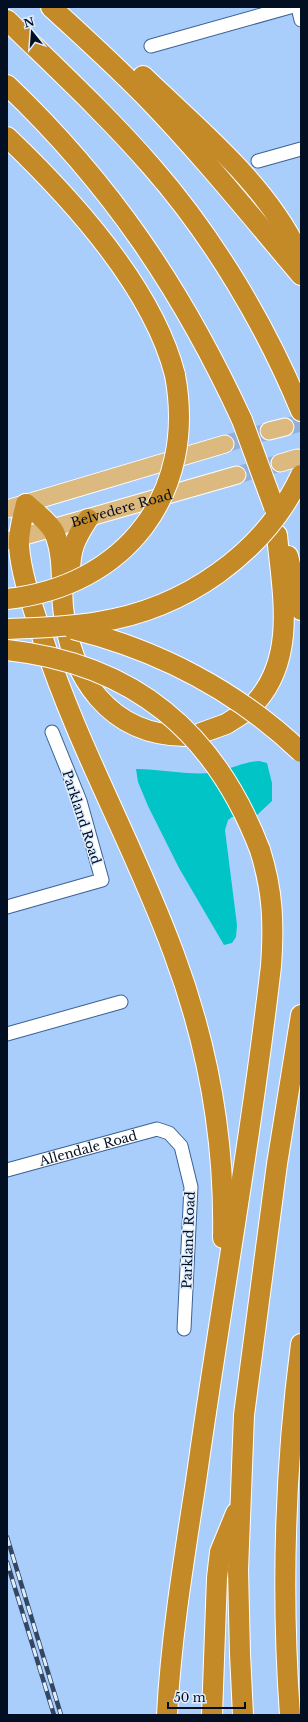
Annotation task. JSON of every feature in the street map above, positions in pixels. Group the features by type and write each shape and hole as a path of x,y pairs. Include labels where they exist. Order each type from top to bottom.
{"highway":[{"path":"51,7 123,74 167,119 212,168 301,276"},
{"path":"71,7 218,148 273,210 291,238 301,258"},
{"path":"7,20 130,142 185,210 239,288 266,337 301,411"},
{"path":"7,85 37,114 90,173 142,241 191,318 242,420 276,519 301,610"},
{"path":"7,137 36,165 77,210 130,280 159,330 175,375 180,417 175,462 158,503 141,530 121,551 85,577 45,593 7,600"},
{"path":"7,629 73,625 111,620 153,608 185,593 219,573 262,534 286,505 293,465"},
{"path":"217,1334 222,1259 222,1181 215,1113 202,1045 174,954 67,706 51,664 29,594 20,553 13,540 26,504 52,529 60,559 65,617 70,644 81,674 95,694 106,706 130,723 148,731 168,735 193,734 226,724 250,707 267,687 275,672 283,636 284,620 276,519"},
{"path":"70,644 72,616 70,556 75,539 88,519"},
{"path":"7,568 15,575 29,594"},
{"path":"7,618 94,635 142,651 166,661 234,698 268,723 301,752"},
{"path":"9,653 46,656 89,668 128,686 158,706 188,732 215,764 241,805 260,850 267,871 272,897 273,929 271,966 229,1268 217,1334 175,1624 167,1715"},
{"path":"243,1715 238,1598 245,1407 277,1164 301,1015"},
{"path":"290,1715 285,1624 285,1539 291,1434 301,1344"},
{"path":"212,1715 217,1578 220,1552 242,1498"}],"main road":[{"path":"7,509 225,444"},
{"name":"Belvedere Road","path":"13,540 237,475"}],"street":[{"path":"151,46 290,7"},
{"path":"298,7 301,20"},
{"path":"258,161 301,149"},
{"name":"Parkland Road","path":"7,907 102,880 80,801 52,732"},
{"path":"7,1034 121,1002"},
{"name":"Allendale Road","path":"7,1170 157,1129 169,1133"},
{"name":"Parkland Road","path":"169,1133 181,1146 191,1187 184,1329"}],"shaded area":[{"path":"259,761 267,763 272,783 272,801 256,816 232,817 228,820 225,830 237,925 236,937 232,943 224,945 179,868 148,806 138,782 136,769 211,773"}],"tunnel":[{"path":"285,427 301,423"},
{"path":"225,444 269,431"},
{"path":"237,475 280,463"}],"railway":[{"path":"7,1537 61,1715"},
{"path":"7,1562 54,1715"}]}
